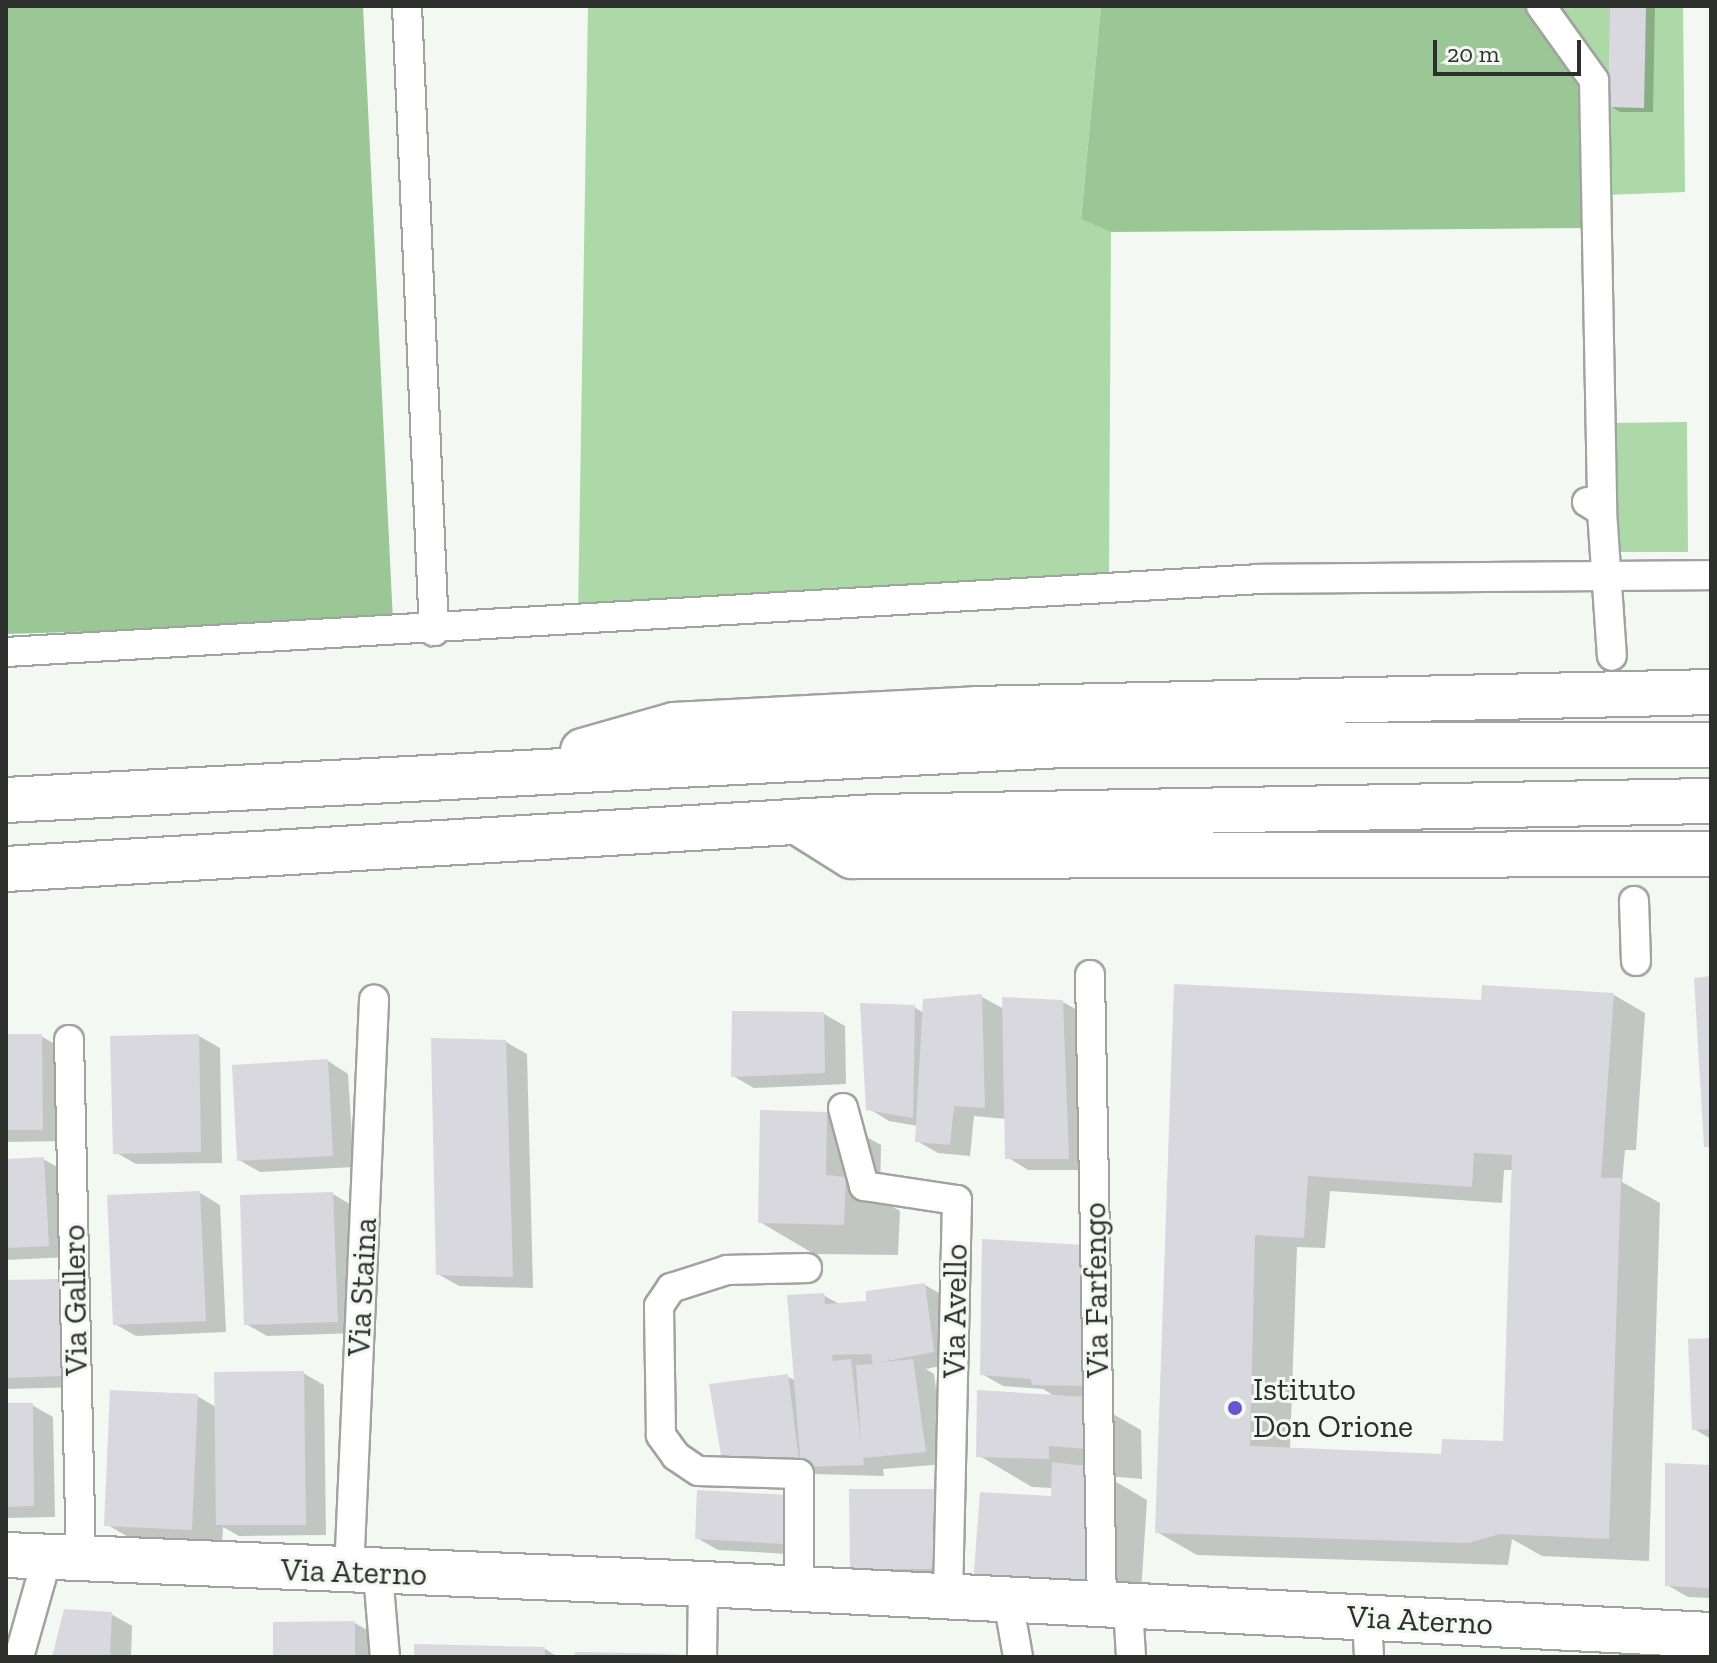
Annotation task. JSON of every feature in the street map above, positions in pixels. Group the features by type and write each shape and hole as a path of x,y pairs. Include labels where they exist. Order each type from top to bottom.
{"main road":[{"path":"507,772 674,725 1006,708 1711,692"},
{"path":"6,800 1061,745 1711,745"},
{"path":"6,869 798,822 1191,807 1711,801"},
{"path":"798,822 852,856 1711,854"},
{"name":"Via Aterno","path":"45,1558 363,1574 703,1584 1115,1605 1368,1638 1711,1635"}],"lane":[{"path":"407,6 434,631"},
{"path":"1541,6 1594,80 1594,506 1605,575 1612,656"},
{"path":"6,652 434,631 1259,579 1711,575"},
{"path":"1634,901 1636,961"},
{"name":"Via Farfengo","path":"1090,975 1115,1605"},
{"name":"Via Staina","path":"374,1000 363,1574 385,1657"},
{"name":"Via Gallero","path":"19,1657 45,1558 69,1040"},
{"name":"Via Avello","path":"843,1108 864,1186 957,1200 948,1597"},
{"path":"799,1589 799,1474 698,1471 676,1456 661,1435 659,1306 671,1288 727,1270 807,1268"},
{"path":"702,1657 703,1584"},
{"path":"1008,1600 1018,1657"},
{"path":"1115,1605 1131,1657"}],"green space":[{"path":"6,6 363,6 393,622 6,634"},
{"path":"588,6 1101,6 1081,218 1111,232 1109,576 578,615"},
{"path":"1101,6 1551,6 1587,74 1583,228 1111,232 1081,219"},
{"path":"1551,6 1683,6 1685,192 1605,195"},
{"path":"1687,422 1688,552 1611,552 1611,423"}],"building":[{"path":"1610,6 1646,6 1644,108 1608,107"},
{"path":"1711,976 1711,1147 1704,1147 1694,978"},
{"path":"1174,984 1481,1000 1482,985 1614,993 1601,1178 1621,1178 1609,1539 1500,1534 1468,1543 1155,1533","holes":["1474,1153 1512,1155 1503,1441 1442,1439 1441,1454 1250,1446 1255,1235 1304,1238 1308,1176 1472,1187"]},
{"path":"982,994 985,1108 954,1106 950,1145 915,1142 923,999"},
{"path":"1002,997 1063,1000 1069,1159 1005,1159"},
{"path":"860,1003 915,1005 913,1118 866,1110"},
{"path":"732,1011 824,1012 825,1073 731,1077"},
{"path":"6,1034 42,1034 43,1130 6,1130"},
{"path":"199,1034 201,1152 113,1154 110,1036"},
{"path":"431,1038 506,1040 513,1277 436,1275"},
{"path":"328,1059 333,1156 237,1161 232,1065"},
{"path":"760,1110 827,1112 826,1175 846,1177 844,1225 758,1223"},
{"path":"44,1157 49,1246 6,1248 6,1159"},
{"path":"200,1191 206,1321 113,1325 107,1195"},
{"path":"333,1192 338,1322 244,1325 240,1195"},
{"path":"982,1239 1084,1245 1085,1386 1032,1385 1031,1379 980,1375"},
{"path":"59,1279 62,1376 6,1378 6,1280"},
{"path":"925,1283 934,1352 876,1363 913,1359 926,1452 863,1458 864,1465 801,1467 787,1295 824,1293 825,1304 866,1301 866,1291","holes":["871,1354 873,1364 856,1365 861,1443 851,1359 833,1361 832,1355"]},
{"path":"1711,1338 1711,1429 1692,1430 1688,1339"},
{"path":"304,1371 306,1525 216,1525 214,1372"},
{"path":"788,1374 799,1460 722,1461 709,1384"},
{"path":"110,1390 198,1394 192,1530 104,1526"},
{"path":"977,1390 1087,1397 1088,1449 1049,1446 1049,1459 976,1457"},
{"path":"6,1403 33,1403 34,1506 6,1507"},
{"path":"1052,1462 1094,1467 1085,1594 973,1584 980,1492 1051,1496"},
{"path":"1665,1463 1711,1465 1711,1588 1665,1586"},
{"path":"849,1489 938,1489 939,1569 850,1569"},
{"path":"697,1490 787,1495 785,1544 695,1539"},
{"path":"64,1609 112,1612 110,1657 52,1657"},
{"path":"355,1621 355,1657 273,1657 273,1622"},
{"path":"414,1644 545,1647 545,1657 414,1657"},
{"path":"575,1652 690,1654 575,1657"}],"place":[{"name":"Istituto Don Orione","path":"1235,1408"}]}
